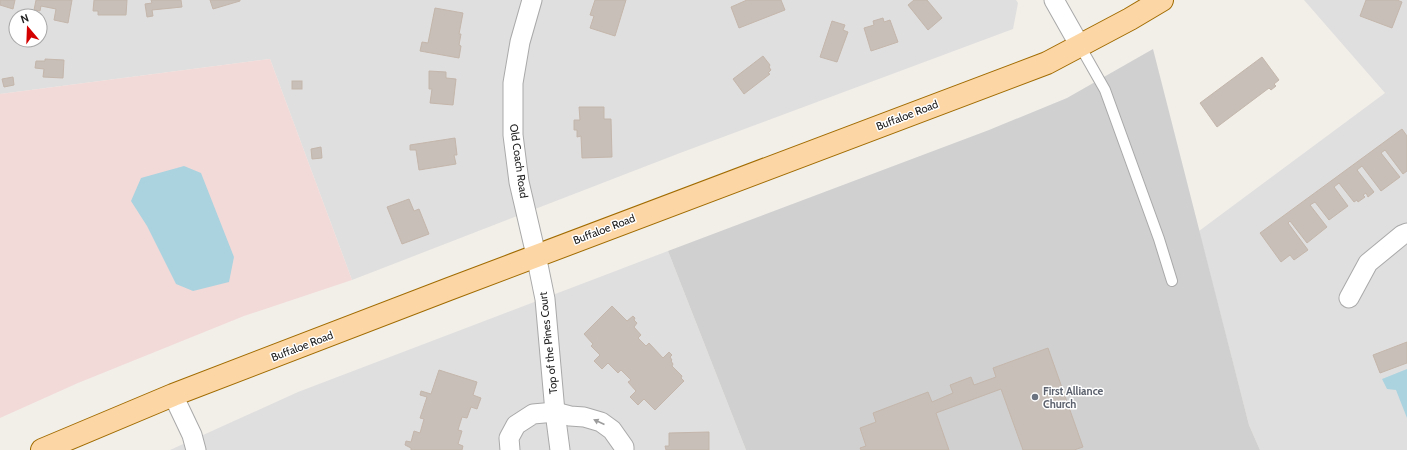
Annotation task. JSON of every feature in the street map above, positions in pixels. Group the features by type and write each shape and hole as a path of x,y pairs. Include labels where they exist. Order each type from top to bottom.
{"main road":[{"name":"Buffaloe Road","path":"42,450 173,395 538,265 1047,62 1080,46 1162,0"}],"street":[{"name":"Old Coach Road","path":"532,0 520,42 513,83 513,135 519,182 538,265"},
{"path":"1054,0 1080,46"},
{"path":"1349,298 1368,263 1402,235 1407,233"},
{"name":"Top of the Pines Court","path":"538,265 545,300 560,450"},
{"path":"173,395 192,435 196,450"},
{"path":"510,450 509,438 516,425 533,414 555,412 570,416 584,417 601,422 612,430 624,447 624,450"}],"lane":[{"path":"1080,46 1105,90 1159,239 1172,281"}],"shaded area":[{"path":"0,0 1016,0 1018,3 1013,29 680,153 352,280 270,59 0,94"},
{"path":"1304,0 1407,0 1407,450 1260,450 1249,425 1199,231 1385,93"},
{"path":"1153,49 1249,425 1260,450 746,450 668,251 989,130 1067,98"},
{"path":"270,59 352,280 244,316 78,383 0,418 0,94"},
{"path":"668,251 746,450 170,450 298,392"}],"water":[{"path":"184,166 201,173 234,257 229,282 193,291 176,284 147,226 131,201 141,178"},
{"path":"1407,369 1407,418 1396,390 1387,389 1382,379"}],"building":[{"path":"0,0 15,0 13,8 0,5"},
{"path":"36,0 72,0 68,23 54,20 56,9 41,6 41,8 34,8"},
{"path":"94,0 127,0 126,15 98,15 98,11 93,11"},
{"path":"151,0 181,0 182,7 152,10 153,16 147,17 145,4 152,3"},
{"path":"210,0 240,0 240,1 213,9"},
{"path":"595,0 626,0 615,36 590,28 594,16 590,15"},
{"path":"747,0 781,0 785,10 739,28 731,7"},
{"path":"914,0 927,0 942,18 928,30 908,5"},
{"path":"1366,0 1397,0 1402,2 1392,28 1360,16"},
{"path":"435,8 463,13 459,34 461,34 459,45 461,46 459,58 420,51 422,42 428,43"},
{"path":"883,18 884,22 890,20 898,42 871,51 864,28 874,25 873,21"},
{"path":"832,21 845,25 843,30 848,32 837,62 820,57"},
{"path":"763,56 770,65 769,67 771,70 768,73 770,74 744,94 733,79"},
{"path":"1262,57 1279,80 1274,84 1276,86 1271,90 1269,88 1217,127 1200,103"},
{"path":"45,59 64,60 63,78 43,77 44,69 35,68 36,61 45,61"},
{"path":"429,71 446,72 446,78 456,79 453,105 430,103 432,89 429,89"},
{"path":"13,77 14,85 4,87 2,79"},
{"path":"292,81 302,81 302,89 292,89"},
{"path":"579,107 604,107 604,119 611,119 612,157 582,158 581,136 577,137 577,130 574,130 574,120 580,120"},
{"path":"1402,129 1407,136 1407,171 1403,174 1385,150 1381,153 1400,177 1381,191 1362,166 1357,170 1374,192 1368,197 1366,193 1363,195 1365,197 1358,202 1357,200 1354,202 1339,183 1334,187 1348,206 1329,220 1315,202 1310,205 1327,227 1307,243 1290,221 1288,223 1308,250 1294,260 1290,255 1281,262 1260,233"},
{"path":"455,138 457,155 454,155 456,164 419,170 416,150 410,150 410,145"},
{"path":"321,147 322,158 312,159 311,149"},
{"path":"409,199 414,211 419,209 429,234 402,244 387,207"},
{"path":"612,306 627,321 633,316 635,318 634,320 637,323 634,327 641,335 638,338 646,346 649,343 663,358 669,352 672,355 670,357 673,364 672,366 682,376 681,378 684,381 655,410 644,399 638,405 630,397 636,391 628,382 631,380 621,370 618,373 608,363 602,369 594,361 600,355 591,346 593,344 584,334"},
{"path":"1407,342 1407,363 1380,373 1373,355"},
{"name":"First Alliance Church","path":"1048,348 1083,447 1074,450 1023,450 1001,389 936,413 949,450 861,450 860,448 866,446 860,428 876,422 873,413 928,392 932,402 953,393 950,385 971,377 974,385 996,377 993,368"},
{"path":"439,370 477,382 473,395 481,398 477,409 471,407 467,418 462,417 458,430 462,431 458,444 463,446 462,450 411,450 411,448 405,445 406,441 411,442 414,431 420,433 424,419 420,418 427,397 420,395 421,391 431,394"},
{"path":"709,432 709,450 666,450 665,446 669,446 669,433"}],"place":[{"name":"First Alliance Church","path":"1035,397"}]}
